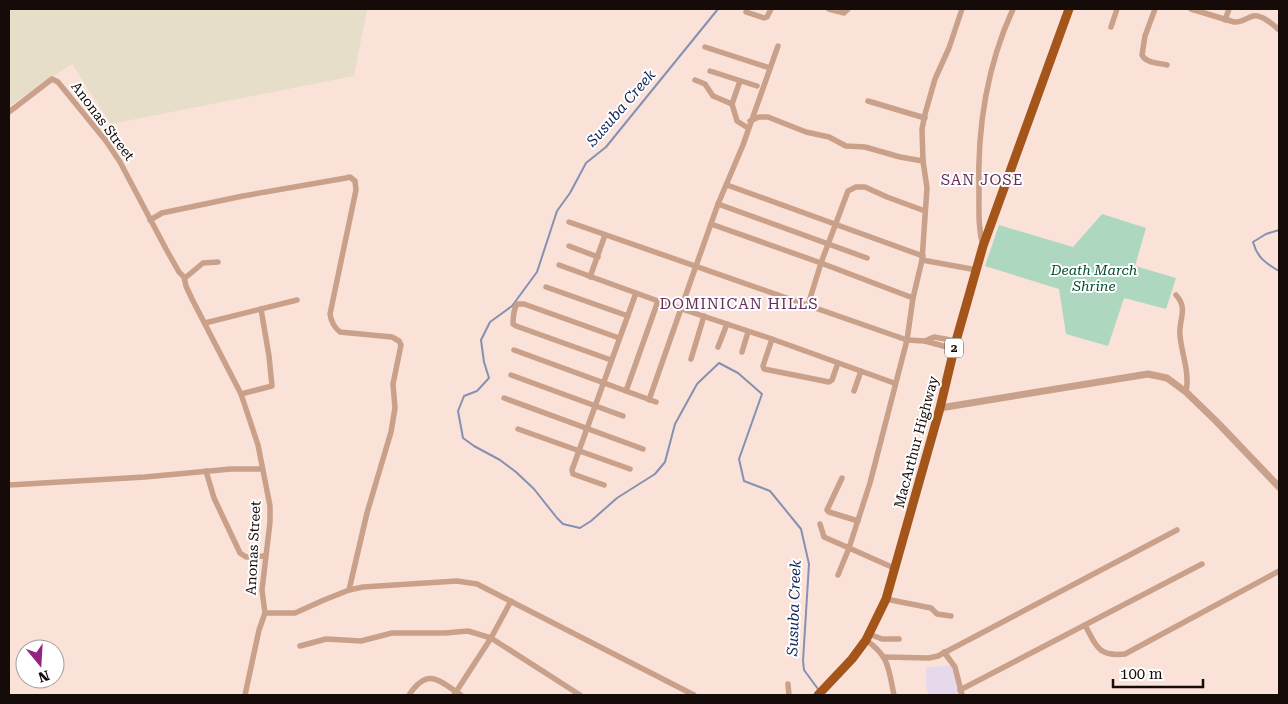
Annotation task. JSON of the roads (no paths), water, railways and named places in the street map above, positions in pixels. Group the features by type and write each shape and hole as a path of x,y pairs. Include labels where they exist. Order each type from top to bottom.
{"highway":[{"name":"MacArthur Highway","path":"818,695 852,659 867,637 886,599 983,246 1068,9"}],"street":[{"path":"746,12 764,18 767,17 771,9"},
{"path":"829,9 841,13 848,9"},
{"path":"838,574 858,522 907,340 912,298 923,258 927,188 922,128 935,79 949,48 962,9"},
{"path":"983,246 978,223 980,122 996,52 1013,9"},
{"path":"1111,27 1118,9"},
{"path":"1155,9 1145,36 1142,55 1148,61 1167,65"},
{"path":"1192,9 1240,23 1253,16 1258,16 1279,30"},
{"path":"1225,20 1229,9"},
{"path":"705,46 770,68"},
{"path":"649,400 718,204 743,145 778,46"},
{"path":"710,71 757,86"},
{"name":"Anonas Street","path":"9,112 52,78 54,79 120,162 178,270 185,278 189,292 242,394 254,427 270,506 270,522 262,590 265,613 296,613 349,590 362,587 458,581 477,584 694,695"},
{"path":"695,80 705,84 713,96 732,104"},
{"path":"740,81 732,104 736,121 749,124 759,117 768,117 806,132 829,136 846,146 864,147 900,157 924,161"},
{"path":"868,101 925,118"},
{"path":"150,220 162,213 243,196 350,177 355,181 356,190 330,314 331,319 335,328 340,332 392,337 399,341 401,345 394,384 395,408 391,432 362,532 349,590"},
{"path":"727,185 836,223 923,258 977,270"},
{"path":"808,305 828,244 847,193 851,189 861,186 925,211"},
{"path":"718,204 867,258"},
{"path":"569,222 907,340 925,341 934,337 955,345"},
{"path":"711,224 912,298"},
{"path":"590,277 605,235"},
{"path":"569,246 598,257"},
{"path":"185,278 203,263 218,262"},
{"path":"559,266 894,383"},
{"path":"546,287 628,316"},
{"path":"604,485 573,474 572,470 636,294"},
{"path":"1176,295 1182,301 1183,309 1180,337 1188,382 1186,392"},
{"path":"206,323 297,300"},
{"path":"626,391 658,301"},
{"path":"611,360 516,326 513,321 515,307 517,304 524,304 620,338"},
{"path":"242,394 270,387 272,383 261,309"},
{"path":"691,359 704,316"},
{"path":"718,348 726,324"},
{"path":"742,352 748,332"},
{"path":"772,339 763,366 764,369 829,382 832,380 838,363"},
{"path":"514,350 602,384 656,402"},
{"path":"854,391 861,372"},
{"path":"940,408 1148,374 1167,378 1186,392 1216,421 1279,487"},
{"path":"511,375 623,416"},
{"path":"504,398 643,449"},
{"path":"518,429 630,469"},
{"path":"9,485 145,478 231,469 262,470"},
{"path":"206,471 214,498 240,553 246,556 265,556"},
{"path":"842,478 827,510 858,522"},
{"path":"820,524 824,537 894,568"},
{"path":"885,657 930,658 944,652 1178,530"},
{"path":"944,652 954,667 961,693 1202,564"},
{"path":"1085,625 1097,649 1101,652 1125,654 1279,571"},
{"path":"886,599 931,608 937,614 950,616"},
{"path":"409,695 417,684 430,678 435,678 457,694 511,601"},
{"path":"245,695 259,630 265,613"},
{"path":"300,646 326,638 361,640 392,633 468,631 491,638 580,695"},
{"path":"867,637 899,639"},
{"path":"867,637 885,657 894,695"},
{"path":"788,684 789,695"}],"waterway":[{"name":"Susuba Creek","path":"718,9 606,147 586,163 570,193 557,211 537,272 512,306 490,322 481,340 484,362 489,378 477,391 464,396 458,411 463,438 516,472 534,489 563,524 580,528 617,498 655,474 665,462 675,424 697,384 719,363 738,373 762,394 739,459 744,481 770,491 801,529 809,564 803,661 804,670 818,689"},
{"path":"1279,230 1266,234 1253,242 1262,259 1279,271"}],"district":[{"name":"SAN JOSE","path":"982,180"},
{"name":"DOMINICAN HILLS","path":"739,304"}],"park label":[{"name":"Death March Shrine","path":"1094,278"}]}
